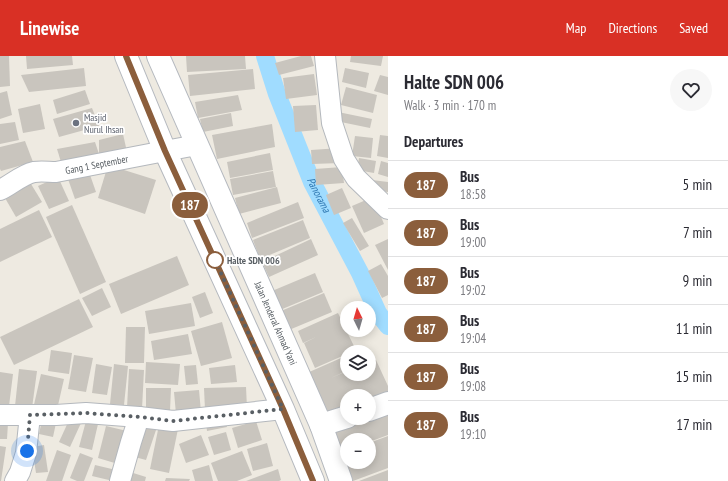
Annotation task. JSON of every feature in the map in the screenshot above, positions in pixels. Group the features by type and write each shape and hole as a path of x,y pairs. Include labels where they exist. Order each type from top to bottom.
{"main road":[{"path":"126,56 165,151 283,409 313,481"},
{"name":"Jalan Jenderal Ahmad Yani","path":"158,56 321,425 341,481"},
{"path":"376,407 388,403"},
{"path":"321,425 340,419"}],"street":[{"path":"325,56 332,123 344,159 356,178 388,209"},
{"name":"Gang 1 September","path":"0,190 34,172 56,172 197,145"},
{"path":"0,415 86,413 173,421 283,409"},
{"path":"15,481 20,472 26,453 30,415"},
{"path":"120,481 140,417"}],"building":[{"path":"0,56 9,56 10,86 0,87"},
{"path":"26,56 72,56 73,65 27,69"},
{"path":"186,56 245,56 246,69 187,72"},
{"path":"301,56 311,56 314,66 279,75 275,63"},
{"path":"351,56 383,56 381,66 350,62"},
{"path":"84,68 86,86 29,92 21,75"},
{"path":"345,68 369,73 366,88 342,82"},
{"path":"253,69 255,89 190,96 188,75"},
{"path":"314,74 317,95 286,99 283,78"},
{"path":"380,75 388,77 388,95 374,91"},
{"path":"346,87 377,95 373,113 341,105"},
{"path":"85,90 90,104 57,114 53,100"},
{"path":"7,91 12,115 0,119 0,93"},
{"path":"238,95 242,110 198,118 195,102"},
{"path":"40,104 45,129 23,133 18,109"},
{"path":"316,105 318,130 295,132 293,106"},
{"name":"Masjid Nurul Ihsan","path":"92,108 99,126 59,137 53,119"},
{"path":"338,112 372,119 370,128 336,121"},
{"path":"231,113 233,126 203,132 200,119"},
{"path":"15,122 19,140 0,144 0,124"},
{"path":"272,124 275,147 217,159 212,135"},
{"path":"123,134 127,152 99,154 99,140"},
{"path":"380,135 388,136 388,158 377,156"},
{"path":"355,136 373,138 371,158 352,156"},
{"path":"25,141 33,162 1,171 0,147"},
{"path":"95,142 99,154 61,162 57,149"},
{"path":"340,148 341,163 312,164 311,150"},
{"path":"270,153 273,170 230,178 227,162"},
{"path":"359,158 376,161 374,173 357,170"},
{"path":"381,161 388,163 388,177 378,174"},
{"path":"108,165 156,180 145,214 98,198"},
{"path":"342,167 344,183 316,185 315,169"},
{"path":"273,171 276,187 233,195 230,179"},
{"path":"89,172 96,192 75,199 68,179"},
{"path":"58,177 69,201 49,209 38,186"},
{"path":"372,180 388,182 388,192 371,190"},
{"path":"31,184 42,202 16,217 5,198"},
{"path":"277,187 281,203 239,214 235,198"},
{"path":"342,188 351,208 334,215 326,195"},
{"path":"373,197 384,224 364,233 352,206"},
{"path":"298,202 304,218 252,238 247,223"},
{"path":"72,205 106,282 80,294 46,217"},
{"path":"39,210 52,237 0,262 0,229"},
{"path":"352,218 369,246 360,251 343,223"},
{"path":"303,220 310,238 260,259 253,240"},
{"path":"311,239 318,255 269,277 262,262"},
{"path":"388,239 388,270 375,245"},
{"path":"177,256 189,285 121,314 109,284"},
{"path":"381,264 388,276 388,295 382,298 368,271"},
{"path":"315,273 323,292 280,310 272,291"},
{"path":"102,288 111,307 92,316 82,298"},
{"path":"205,292 213,313 200,318 192,297"},
{"path":"324,293 332,312 289,330 281,311"},
{"path":"79,299 93,327 14,365 0,337"},
{"path":"191,303 195,326 149,334 145,311"},
{"path":"338,313 340,317 340,337 350,337 354,345 340,345 340,357 315,368 304,343 316,337 303,343 298,331"},
{"path":"222,322 232,358 201,366 191,331"},
{"path":"126,327 145,327 144,363 125,363"},
{"path":"188,334 192,354 154,360 151,341"},
{"path":"51,350 72,353 69,374 48,371"},
{"path":"74,355 93,358 86,392 68,389"},
{"path":"340,358 340,374 331,378 340,374 340,381 376,381 376,360 388,386 388,399 376,403 376,389 340,389 340,416 328,420 307,373"},
{"path":"146,362 180,364 178,385 145,383"},
{"path":"96,364 112,367 107,395 92,393"},
{"path":"114,364 128,366 124,405 110,404"},
{"path":"196,365 198,384 186,385 184,366"},
{"path":"235,365 237,382 211,384 209,368"},
{"path":"19,369 37,371 32,408 15,406"},
{"path":"129,369 144,370 142,409 127,408"},
{"path":"0,372 13,374 8,414 0,413"},
{"path":"41,374 64,379 56,414 33,409"},
{"path":"246,387 247,408 205,410 204,388"},
{"path":"146,388 171,388 170,411 146,411"},
{"path":"199,390 201,412 176,414 174,392"},
{"path":"388,405 388,435 376,439 376,433 340,433 340,447 331,424 340,421 340,425 376,425 376,413"},
{"path":"70,418 81,423 70,447 59,442"},
{"path":"225,419 227,427 207,431 206,423"},
{"path":"42,420 56,423 53,437 39,434"},
{"path":"86,421 98,424 92,450 79,447"},
{"path":"256,421 262,440 238,448 232,428"},
{"path":"0,422 8,423 7,439 0,439"},
{"path":"140,425 156,430 146,460 131,456"},
{"path":"159,425 178,429 169,473 150,469"},
{"path":"106,426 127,431 118,464 98,458"},
{"path":"226,432 231,450 214,455 208,437"},
{"path":"201,435 209,455 186,463 179,444"},
{"path":"388,436 388,468 353,481 349,469 376,469 376,440"},
{"path":"267,443 273,466 253,471 247,449"},
{"path":"44,445 48,472 36,473 32,447"},
{"path":"0,446 6,447 1,481 0,481"},
{"path":"57,450 71,455 62,481 46,481"},
{"path":"242,451 252,475 237,481 218,481 211,463"},
{"path":"80,453 93,458 84,481 77,481 70,478"},
{"path":"95,465 116,470 113,481 92,476"},
{"path":"209,465 213,481 195,481 192,470"},
{"path":"278,469 281,480 279,481 246,481"},
{"path":"388,470 388,481 359,481"},
{"path":"130,472 146,477 145,481 127,481"},
{"path":"166,478 190,479 189,481 165,481"}],"waterway":[{"name":"Panorama","path":"265,56 277,94 312,182 360,273 378,313 388,326"}],"bus line":[{"name":"187","path":"126,56 165,151 283,409 313,481"}],"place":[{"name":"Masjid Nurul Ihsan","path":"76,123"},
{"name":"Halte SDN 006","path":"215,260"}],"route":[{"path":"27,451 30,415 86,413 173,421 283,409 215,260"}]}
